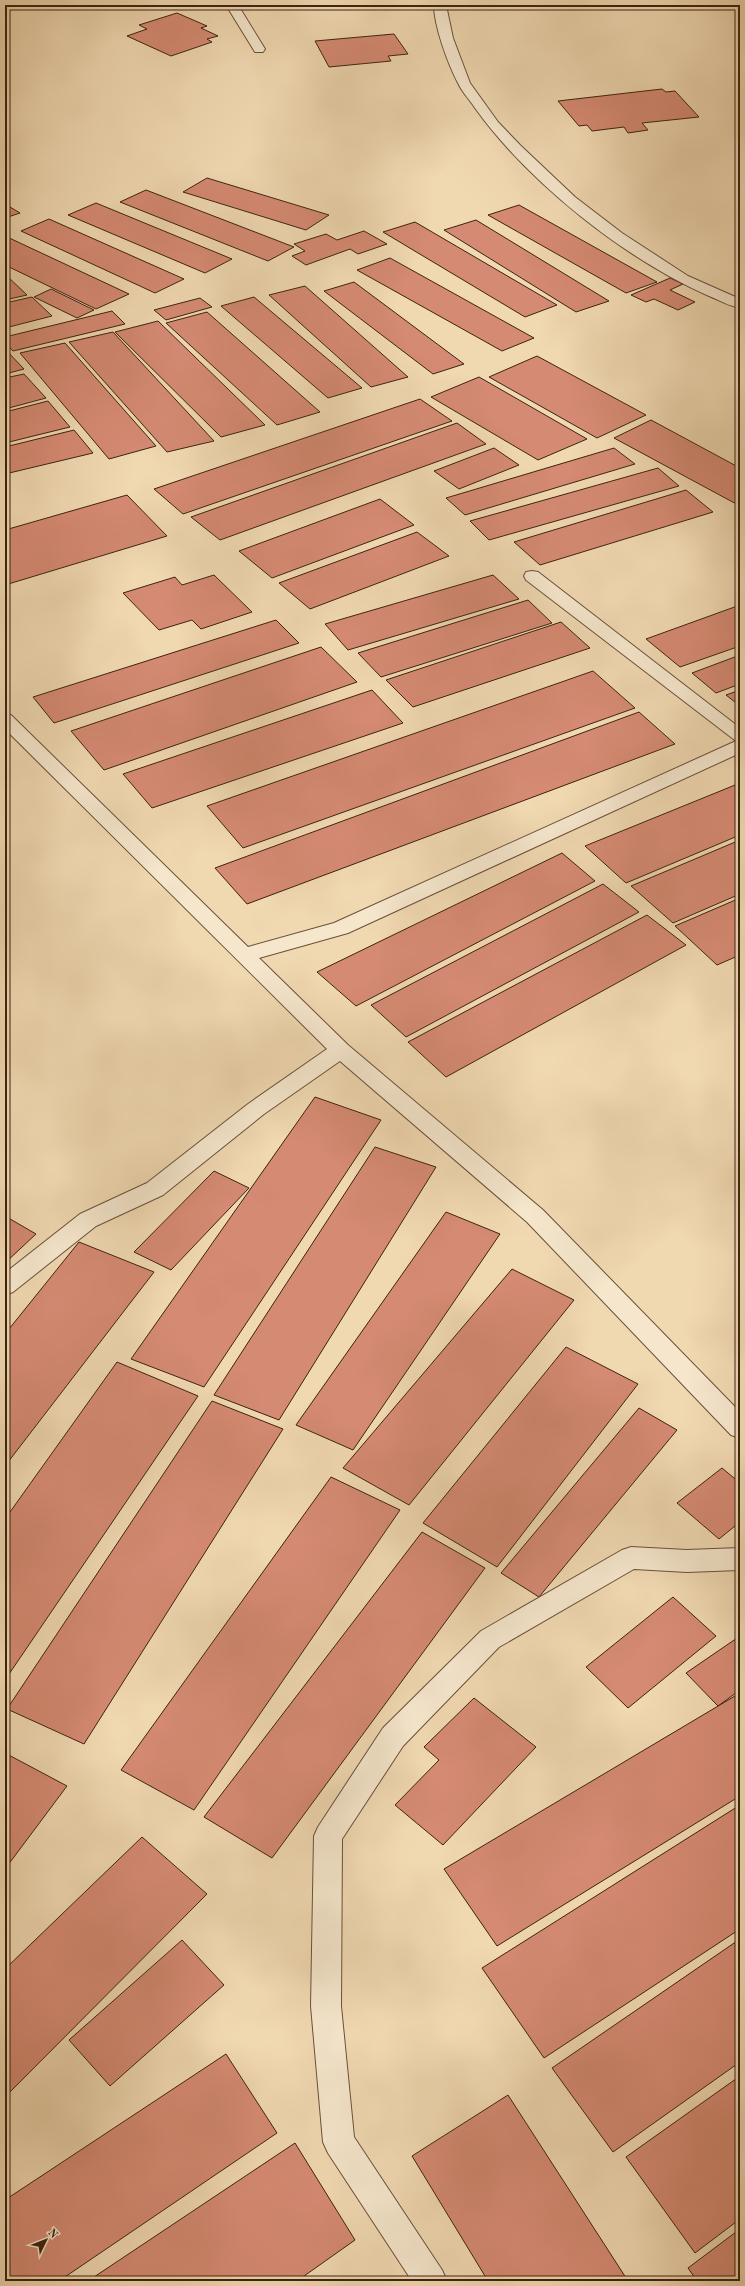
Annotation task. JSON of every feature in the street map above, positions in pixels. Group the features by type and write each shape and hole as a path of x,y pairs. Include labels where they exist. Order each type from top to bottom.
{"street":[{"path":"232,5 258,49"},
{"path":"440,5 440,12 447,38 464,83 494,125 515,148 570,200 617,236 683,278 740,304"},
{"path":"532,576 740,737"},
{"path":"5,719 341,1050 535,1216 740,1428"},
{"path":"244,955 341,928 740,746"},
{"path":"5,1286 88,1220 155,1189 256,1109 341,1050"},
{"path":"431,2281 339,2142 326,2006 328,1836 393,1737 490,1639 631,1558 687,1561 740,1558"}],"building":[{"path":"177,13 207,26 201,28 218,36 207,39 212,42 171,56 127,36 147,29 139,25"},
{"path":"394,34 408,54 388,56 391,61 329,67 315,41"},
{"path":"662,89 666,92 675,91 699,117 642,123 648,130 628,133 624,127 592,131 587,125 579,126 558,101"},
{"path":"207,178 329,215 306,230 183,192"},
{"path":"146,190 294,247 268,261 120,202"},
{"path":"96,203 232,259 205,273 68,215"},
{"path":"5,204 20,213 5,218"},
{"path":"519,205 657,282 626,293 488,215"},
{"path":"49,219 184,279 155,293 21,231"},
{"path":"476,220 609,301 576,312 444,230"},
{"path":"415,222 557,305 525,317 383,232"},
{"path":"364,231 387,244 358,254 350,249 306,265 292,256 305,251 294,244 326,234 337,240"},
{"path":"5,236 129,294 96,309 5,265"},
{"path":"390,258 534,338 502,351 357,270"},
{"path":"5,276 7,276 27,295 5,300"},
{"path":"670,278 683,284 670,290 695,302 678,310 654,299 646,302 631,295"},
{"path":"354,282 464,364 433,374 324,291"},
{"path":"305,286 408,377 371,387 269,295"},
{"path":"51,289 94,310 77,318 34,297"},
{"path":"32,297 52,316 5,328 5,303"},
{"path":"254,297 362,388 328,398 221,306"},
{"path":"200,298 212,307 166,320 154,310"},
{"path":"112,311 125,324 13,351 5,343 5,337"},
{"path":"207,312 320,412 277,425 166,323"},
{"path":"158,321 265,425 221,437 115,332"},
{"path":"113,332 214,441 167,452 69,342"},
{"path":"65,343 156,446 109,459 20,353"},
{"path":"5,349 24,369 5,374"},
{"path":"537,356 646,415 597,438 489,377"},
{"path":"24,374 46,398 5,409 5,378"},
{"path":"479,377 587,439 538,460 431,397"},
{"path":"420,399 452,421 183,514 154,489"},
{"path":"48,401 70,427 5,443 5,412"},
{"path":"651,420 740,468 740,506 614,438"},
{"path":"457,423 486,444 220,540 191,517"},
{"path":"74,430 93,453 5,474 5,447"},
{"path":"494,448 519,465 459,489 434,471"},
{"path":"614,448 635,464 465,515 446,498"},
{"path":"658,468 679,486 489,540 470,521"},
{"path":"686,490 713,512 540,565 514,542"},
{"path":"127,495 167,536 5,585 5,530"},
{"path":"380,499 414,525 272,578 239,551"},
{"path":"417,532 449,556 310,609 279,583"},
{"path":"214,575 252,612 201,629 192,620 159,630 123,593 175,577 182,585"},
{"path":"493,575 519,599 348,650 325,624"},
{"path":"528,600 552,623 381,677 358,653"},
{"path":"740,605 740,646 680,667 646,639"},
{"path":"276,620 299,643 54,723 33,697"},
{"path":"561,622 590,648 413,707 386,680"},
{"path":"321,647 357,682 104,770 71,731"},
{"path":"740,655 740,684 716,693 692,673"},
{"path":"593,671 635,708 243,848 207,806"},
{"path":"372,690 403,723 152,808 123,774"},
{"path":"740,690 740,706 726,695"},
{"path":"639,712 675,744 247,904 215,868"},
{"path":"740,783 740,835 626,883 585,846"},
{"path":"740,840 740,894 673,923 631,886"},
{"path":"562,853 595,881 356,1006 317,972"},
{"path":"603,884 639,912 406,1037 371,1005"},
{"path":"740,898 740,955 717,965 675,926"},
{"path":"647,915 686,945 446,1077 408,1042"},
{"path":"315,1097 381,1120 204,1387 131,1359"},
{"path":"375,1147 436,1167 279,1420 214,1395"},
{"path":"214,1171 249,1188 171,1270 134,1252"},
{"path":"446,1212 500,1234 353,1450 296,1425"},
{"path":"5,1216 36,1234 5,1263"},
{"path":"79,1242 154,1272 5,1466 5,1334"},
{"path":"512,1269 574,1300 409,1505 343,1468"},
{"path":"566,1347 638,1384 497,1567 423,1523"},
{"path":"117,1362 198,1396 5,1680 5,1519"},
{"path":"212,1401 283,1429 84,1744 7,1709"},
{"path":"639,1408 677,1430 539,1597 501,1573"},
{"path":"722,1468 740,1483 740,1522 719,1539 677,1503"},
{"path":"331,1477 400,1510 194,1810 121,1770"},
{"path":"422,1532 485,1568 272,1858 204,1817"},
{"path":"673,1597 716,1636 628,1708 586,1667"},
{"path":"740,1636 740,1690 718,1706 686,1673"},
{"path":"740,1693 740,1796 497,1946 444,1869"},
{"path":"474,1698 536,1747 443,1845 395,1805 439,1760 424,1747"},
{"path":"5,1753 67,1786 5,1869"},
{"path":"740,1805 740,1929 544,2058 482,1968"},
{"path":"142,1837 207,1894 5,2097 5,1969"},
{"path":"740,1939 740,2062 613,2152 552,2068"},
{"path":"182,1940 224,1985 110,2086 69,2040"},
{"path":"226,2054 277,2133 59,2281 5,2281 5,2200"},
{"path":"740,2076 740,2219 695,2253 626,2157"},
{"path":"508,2095 628,2281 488,2281 412,2156"},
{"path":"295,2143 355,2240 297,2281 88,2281"},
{"path":"740,2229 740,2281 697,2281 688,2268"}]}
